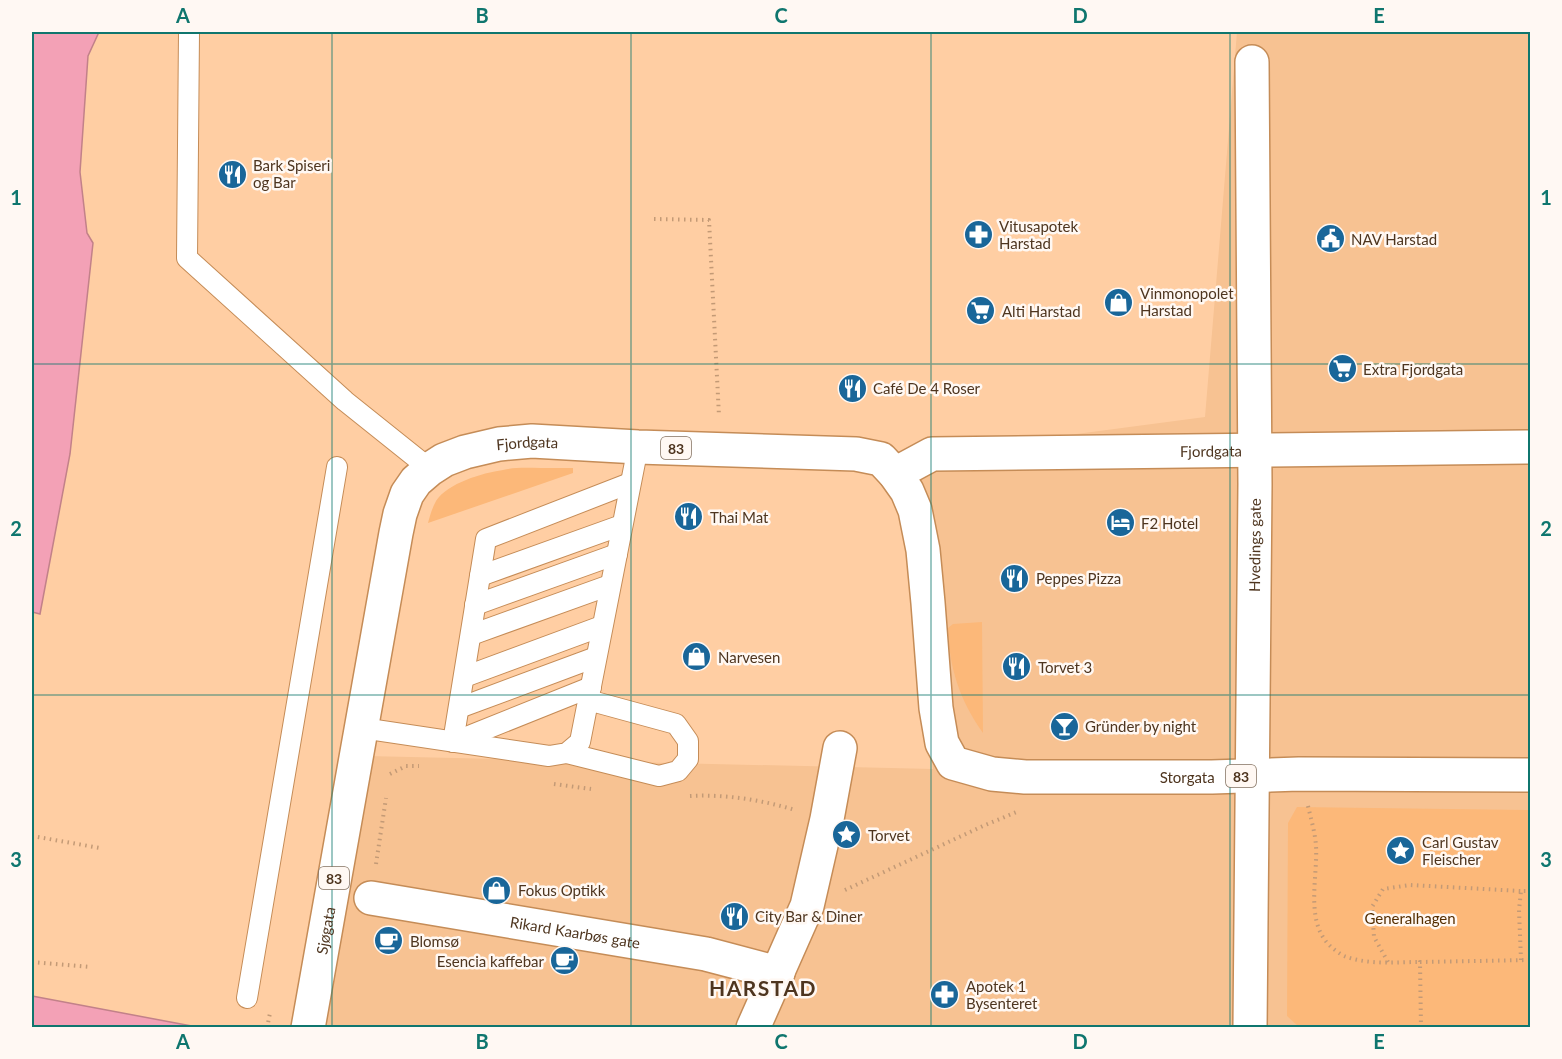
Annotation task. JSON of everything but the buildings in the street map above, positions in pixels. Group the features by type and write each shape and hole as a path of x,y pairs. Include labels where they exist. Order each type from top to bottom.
{"main road":[{"name":"Hvedings gate","path":"1250,1028 1256,484 1252,62"},
{"name":"Fjordgata","path":"362,728 400,514 407,494 416,481 444,460 465,452 499,444 532,441 856,454 881,459 907,491 915,510 923,550 936,708 942,743 953,763"},
{"name":"Fjordgata","path":"895,474 932,454 1530,447"},
{"name":"Sjøgata","path":"308,1028 362,728"},
{"path":"753,1028 807,906 840,748"},
{"name":"Storgata","path":"953,763 992,774 1025,777 1530,775"},
{"name":"Rikard Kaarbøs gate","path":"371,898 706,954 778,973"}],"lane":[{"path":"189,32 187,258 345,401 430,469"},
{"path":"567,753 580,742 638,447"},
{"path":"247,998 337,467"},
{"path":"453,742 486,539 630,483"},
{"path":"480,576 622,525"},
{"path":"476,605 617,554"},
{"path":"471,635 610,585"},
{"path":"464,676 602,626"},
{"path":"459,708 596,657"},
{"path":"362,728 453,742 549,756 567,753 659,776 678,771 688,759 688,741 676,724 589,694 453,742"}],"path":[{"path":"654,219 709,220 720,450"},
{"path":"390,774 397,733"},
{"path":"659,776 660,799 708,795 772,803 827,819"},
{"path":"371,898 386,796"},
{"path":"1306,799 1314,829 1316,848 1314,899 1317,922 1323,938 1345,957 1388,962 1530,960"},
{"path":"807,906 1019,811"},
{"path":"32,836 100,848"},
{"path":"1388,962 1374,937 1372,907 1383,889 1410,885 1530,891"},
{"path":"1521,891 1519,910 1521,960"},
{"path":"32,962 91,968"},
{"path":"1420,962 1421,1028"}],"shaded area":[{"path":"32,32 99,32 88,56 80,172 87,233 93,243 70,454 40,614 32,612"},
{"path":"1237,32 1530,32 1530,1027 292,1028 366,756 933,769 911,456 1205,417"},
{"path":"32,996 197,1027 32,1027"}],"green space":[{"path":"517,468 573,468 573,473 428,523 432,509 441,495 457,484 476,476"},
{"path":"982,622 983,733 968,709 957,684 948,628 953,624"},
{"name":"Generalhagen","path":"1297,807 1530,810 1530,1027 1299,1027 1287,1016 1288,823"}],"place":[{"name":"Bark Spiseri og Bar","path":"232,174"},
{"name":"Vitusapotek Harstad","path":"978,235"},
{"name":"NAV Harstad","path":"1330,239"},
{"name":"Vinmonopolet Harstad","path":"1119,302"},
{"name":"Alti Harstad","path":"981,311"},
{"name":"Extra Fjordgata","path":"1342,369"},
{"name":"Café De 4 Roser","path":"852,388"},
{"name":"Thai Mat","path":"689,517"},
{"name":"F2 Hotel","path":"1120,523"},
{"name":"Peppes Pizza","path":"1015,578"},
{"name":"Narvesen","path":"697,657"},
{"name":"Torvet 3","path":"1017,667"},
{"name":"Gründer by night","path":"1064,726"},
{"name":"Torvet","path":"847,835"},
{"name":"Carl Gustav Fleischer","path":"1401,851"},
{"name":"Fokus Optikk","path":"497,890"},
{"name":"City Bar & Diner","path":"734,916"},
{"name":"Blomsø","path":"389,941"},
{"name":"Esencia kaffebar","path":"565,961"},
{"name":"Apotek 1 Bysenteret","path":"945,995"}],"district":[{"name":"HARSTAD","path":"763,987"}]}
